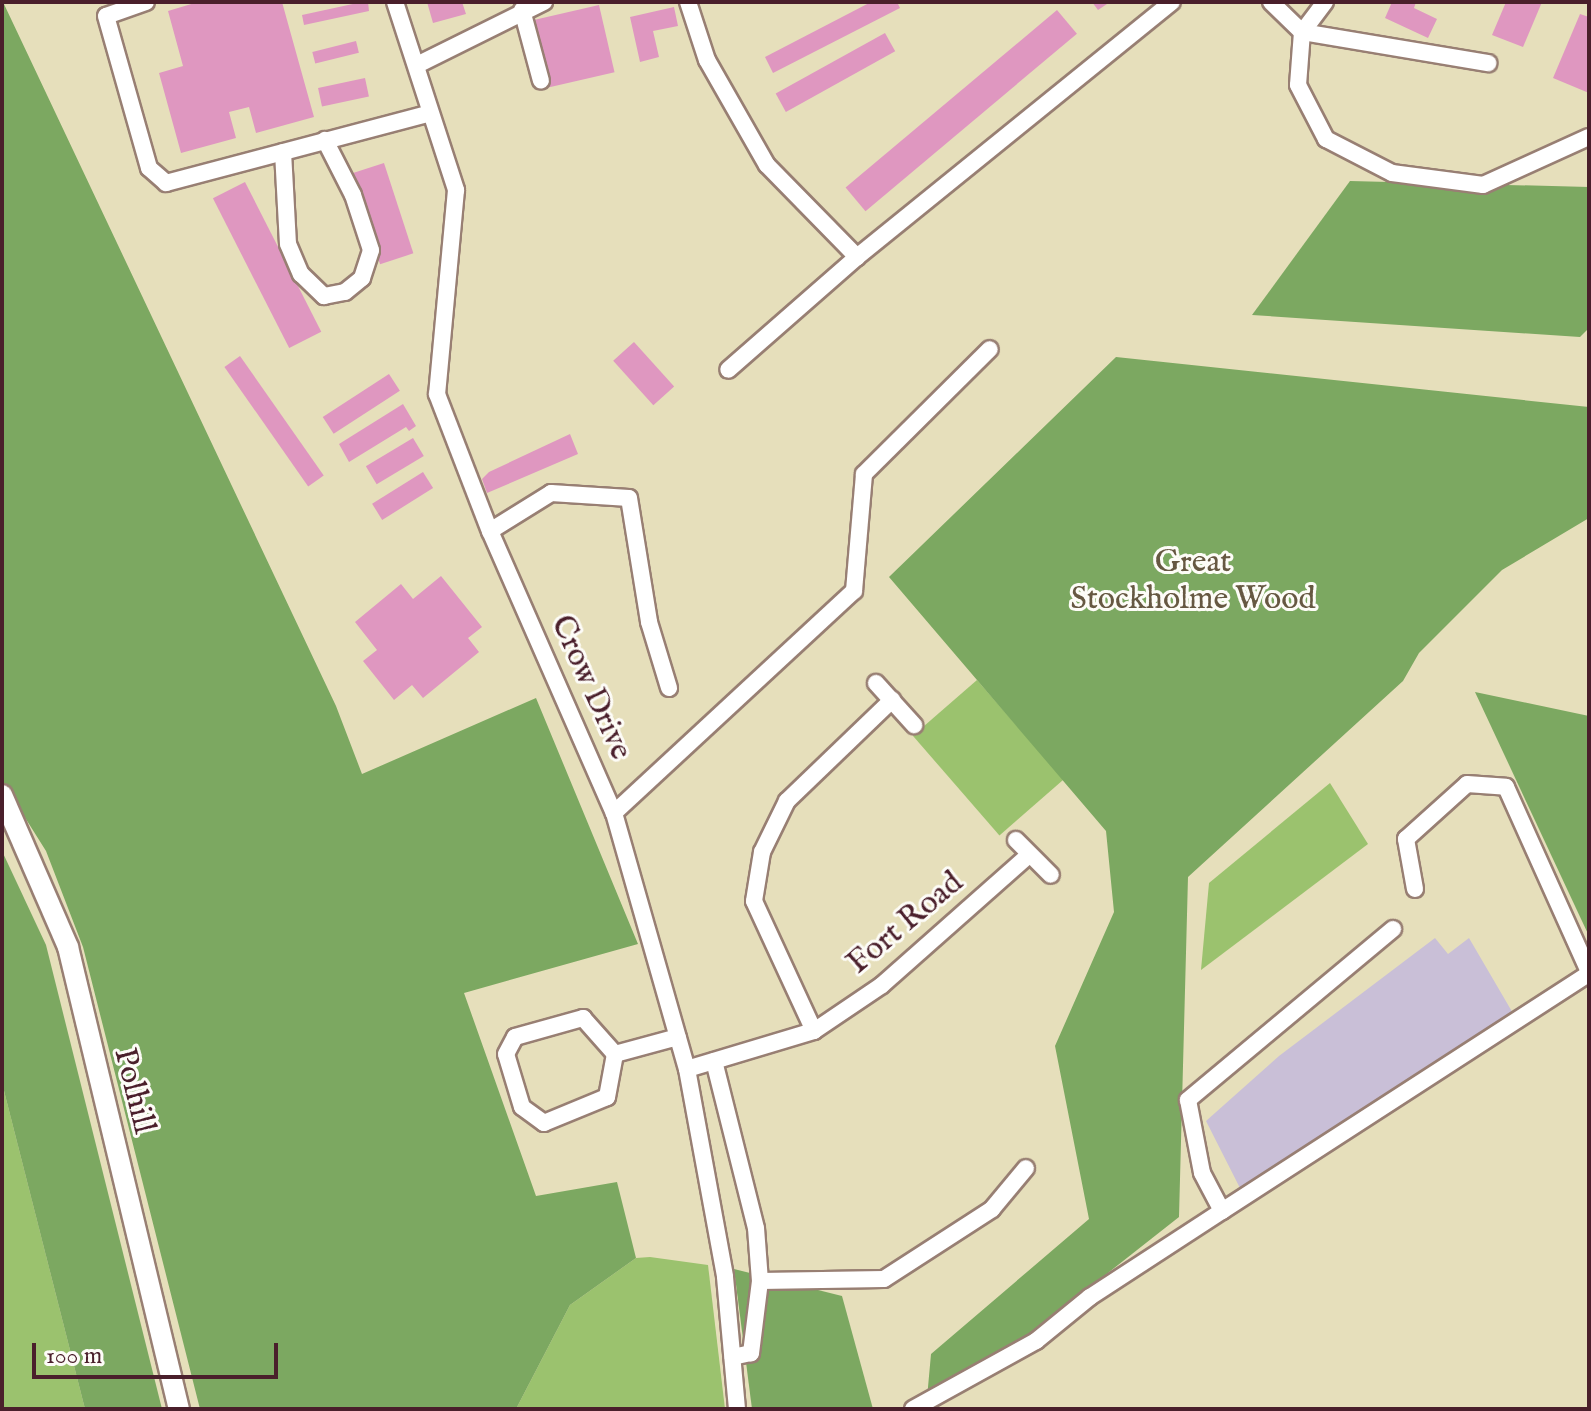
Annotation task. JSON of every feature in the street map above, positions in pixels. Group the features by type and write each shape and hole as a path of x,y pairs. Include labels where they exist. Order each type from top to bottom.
{"main road":[{"name":"Polhill","path":"2,795 68,947 179,1409"}],"street":[{"path":"146,2 106,16 149,168 166,183 427,114"},
{"name":"Crow Drive","path":"395,2 417,65 427,114 456,190 437,394 490,531 614,813 687,1069 725,1277 737,1409"},
{"path":"417,65 522,10 544,2"},
{"path":"688,2 707,60 767,165 857,257"},
{"path":"728,370 857,257 1172,2"},
{"path":"1271,2 1302,32 1488,63"},
{"path":"1325,2 1302,32 1298,85 1326,139 1392,173 1483,185 1589,137"},
{"path":"522,10 541,81"},
{"path":"283,152 288,244 301,274 324,296 345,292 362,278 371,250 353,195 325,140"},
{"path":"614,813 854,591 864,474 990,349"},
{"path":"490,531 551,493 629,498 649,622 669,688"},
{"path":"876,683 914,725"},
{"path":"814,1031 754,901 762,852 787,801 892,700"},
{"path":"913,1409 1036,1341 1090,1297 1589,973 1506,787 1467,784 1406,839 1415,889"},
{"path":"1016,840 1051,875"},
{"name":"Fort Road","path":"687,1069 814,1031 882,985 1029,855"},
{"path":"1222,1211 1202,1173 1188,1100 1393,929"},
{"path":"583,1018 615,1054 607,1097 544,1123 522,1107 506,1054 515,1037 583,1018"},
{"path":"615,1054 678,1037"},
{"path":"714,1061 756,1228 760,1281 751,1353 732,1357"},
{"path":"760,1281 884,1279 992,1209 1026,1168"}],"shaded area":[{"path":"1435,938 1448,954 1469,938 1514,1015 1242,1192 1206,1121 1279,1056"}],"green space":[{"path":"3,2 336,706 362,774 536,698 638,944 464,993 536,1196 617,1182 636,1258 570,1305 516,1409 200,1409 83,947 46,851 2,781"},
{"path":"1350,181 1589,187 1589,328 1580,337 1252,315"},
{"name":"Great Stockholme Wood","path":"1116,357 1589,407 1589,518 1502,570 1419,653 1403,681 1188,877 1179,1217 935,1409 926,1409 931,1354 1089,1219 1055,1046 1114,912 1106,831 889,577"},
{"path":"977,680 1064,780 999,835 913,736"},
{"path":"1475,692 1589,716 1589,936"},
{"path":"1330,783 1368,844 1201,970 1209,883"},
{"path":"2,851 46,945 162,1409 85,1409 2,1083"},
{"path":"2,1083 57,1299 85,1409 2,1409"},
{"path":"636,1258 708,1265 725,1409 516,1409 570,1305"},
{"path":"734,1269 842,1296 873,1409 752,1409"}],"building":[{"path":"198,2 282,2 314,117 256,133 249,107 229,112 236,138 181,153 159,73 183,66 168,11"},
{"path":"368,2 369,11 304,25 302,15"},
{"path":"427,2 462,2 466,14 433,23"},
{"path":"871,2 897,2 900,8 773,73 765,57"},
{"path":"1092,2 1110,2 1098,10"},
{"path":"1392,2 1416,2 1414,8 1437,19 1428,38 1385,18"},
{"path":"1506,2 1542,2 1523,47 1492,35"},
{"path":"599,5 615,72 548,88 533,20"},
{"path":"674,7 678,26 653,31 659,57 640,62 630,17"},
{"path":"1057,10 1077,34 865,211 846,187"},
{"path":"1580,14 1589,17 1589,93 1553,78"},
{"path":"885,33 895,51 786,112 776,94"},
{"path":"356,41 359,53 315,64 312,52"},
{"path":"365,78 369,97 322,107 318,88"},
{"path":"384,163 413,253 380,264 351,174"},
{"path":"245,182 321,332 289,348 213,198"},
{"path":"634,342 674,387 653,405 613,361"},
{"path":"240,356 324,476 308,486 224,367"},
{"path":"389,374 400,391 334,434 323,417"},
{"path":"403,404 416,426 409,431 406,427 349,462 339,444"},
{"path":"570,434 578,454 487,493 482,479 489,472"},
{"path":"413,438 424,456 377,484 366,466"},
{"path":"423,472 433,488 382,520 372,504"},
{"path":"441,576 482,627 468,638 479,652 423,698 412,685 394,700 363,661 377,650 355,622 401,584 413,599"}]}
